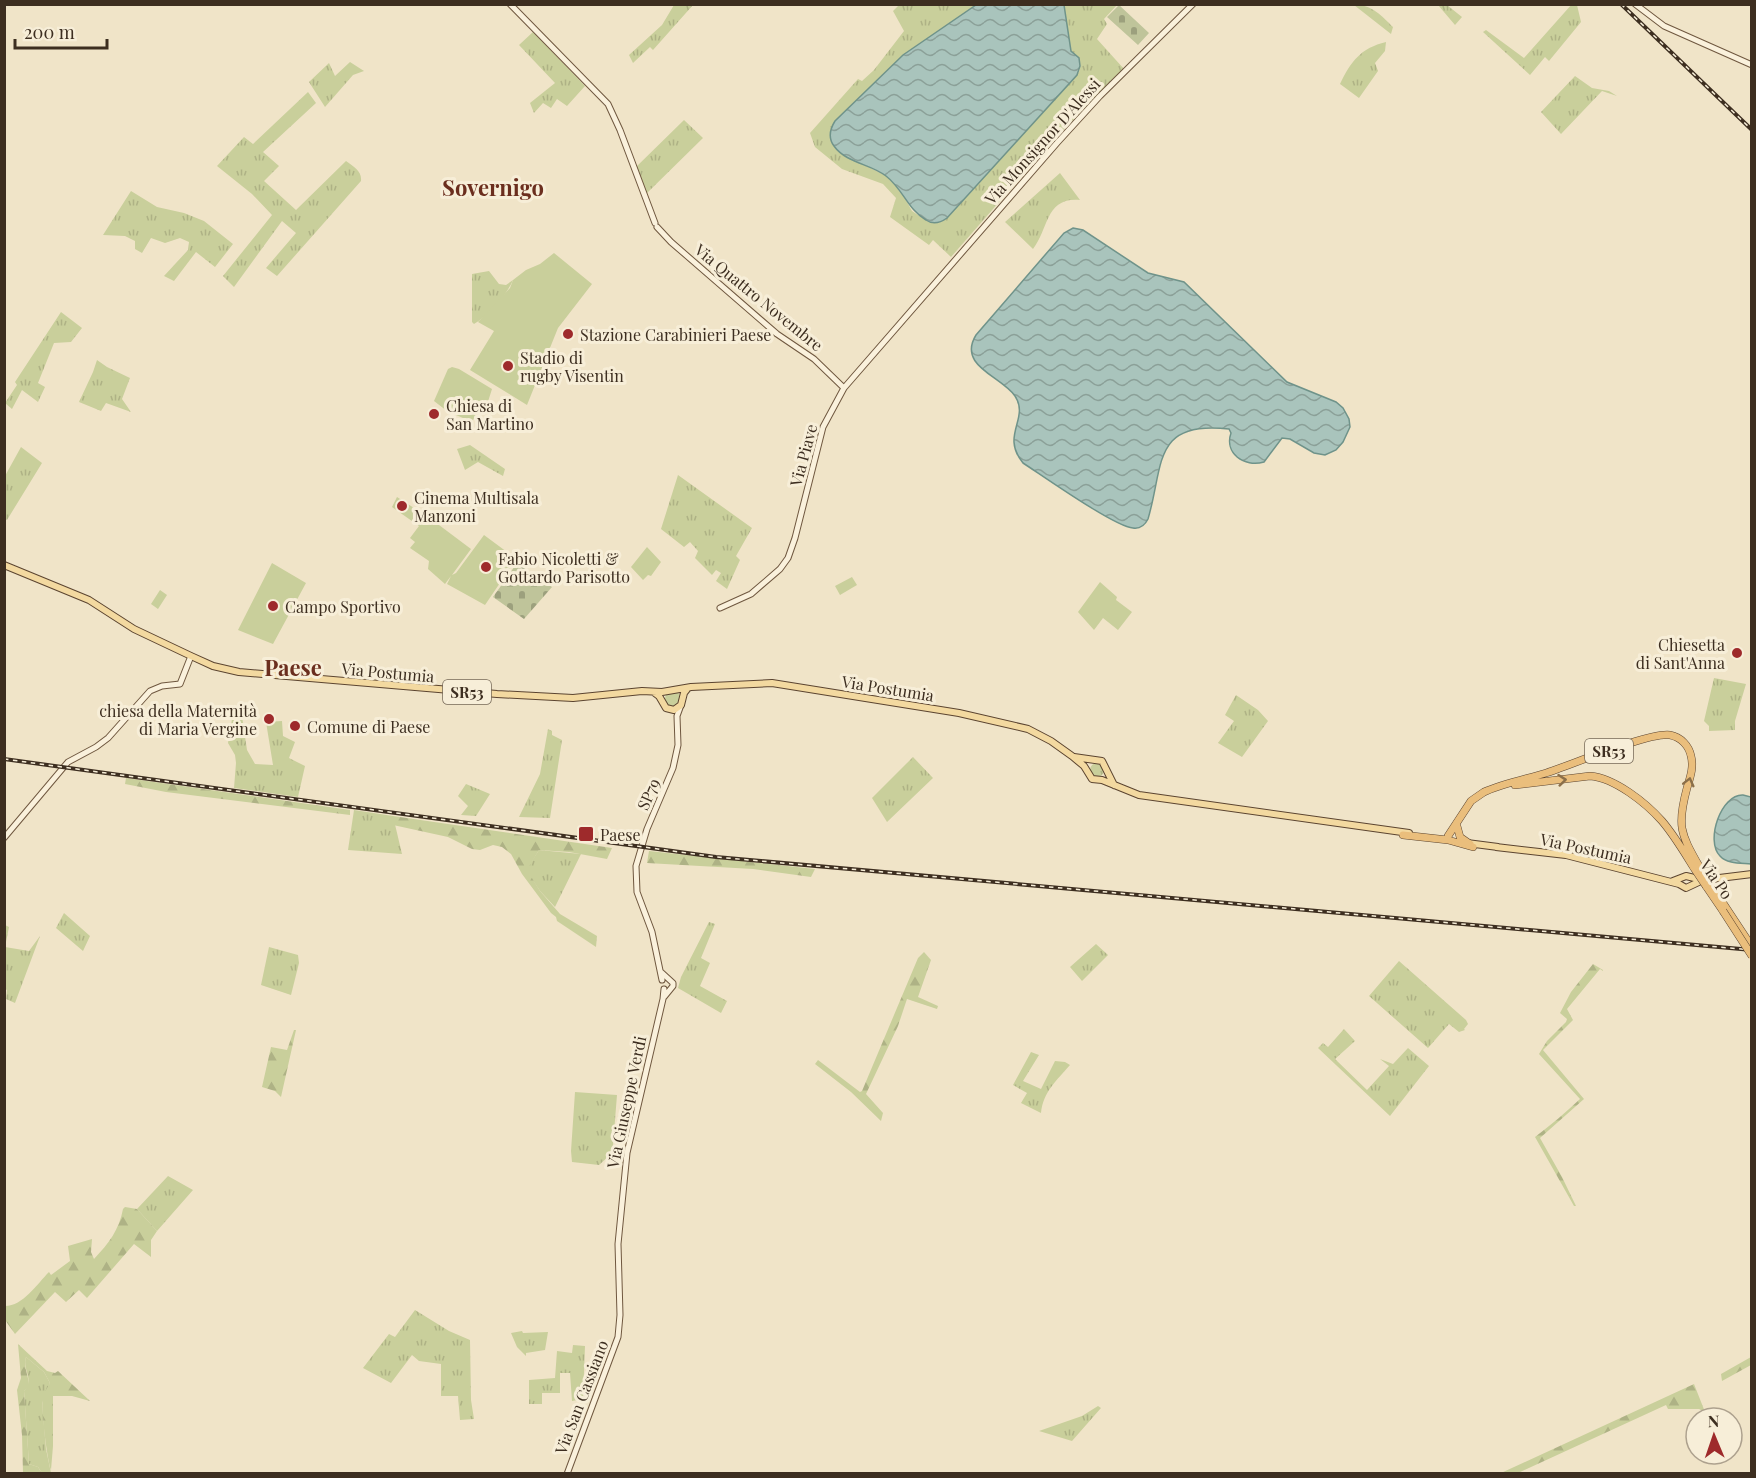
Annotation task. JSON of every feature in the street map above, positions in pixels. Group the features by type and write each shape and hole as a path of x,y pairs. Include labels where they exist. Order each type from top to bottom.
{"highway":[{"name":"Via Po","path":"1455,826 1471,801 1491,789 1644,740 1668,735 1682,741 1690,750 1692,758 1691,774 1681,817 1684,839 1707,884 1752,947"},
{"name":"Via Po","path":"1455,826 1473,802 1494,790 1510,785 1590,776 1599,777 1617,783 1659,818 1697,867"},
{"path":"1426,836 1441,836 1455,826 1461,838 1472,845"},
{"name":"SR53","path":"1448,840 1447,837 1455,826"},
{"path":"1403,835 1472,845"},
{"name":"Via Po","path":"1726,911 1752,956"}],"main road":[{"name":"Via Quattro Novembre","path":"510,4 608,104 656,225 671,242 777,334 814,359 844,388"},
{"name":"Via Monsignor D'Alessi","path":"918,303 1057,143 1108,88 1193,4"},
{"path":"1635,4 1664,26 1752,65"},
{"name":"Via Piave","path":"720,608 751,594 780,569 788,558 823,427 844,388 918,303"},
{"name":"Via Postumia","path":"4,565 89,600 134,629 191,656 213,666 239,672 497,694 573,698 667,691"},
{"path":"4,838 68,762 108,738 150,691 162,686 180,684 191,656"},
{"name":"Via Postumia","path":"676,689 772,683 982,717 1028,729 1051,741 1072,756 1087,772"},
{"path":"677,721 685,692 690,687"},
{"path":"662,701 667,691 676,689 681,693 682,702"},
{"path":"649,691 658,694 677,721"},
{"path":"668,709 674,710 682,702"},
{"name":"SP79","path":"665,979 660,971 652,932 636,885 637,857 669,781 677,755 677,721"},
{"name":"Via Postumia","path":"1072,756 1094,760"},
{"path":"1107,770 1105,776 1100,779 1092,778 1087,772 1088,766 1094,760 1104,763 1115,786"},
{"name":"Via Postumia","path":"1100,779 1131,793 1155,798 1448,840"},
{"name":"Via Postumia","path":"1386,831 1472,845 1575,857 1682,885"},
{"path":"1686,877 1681,880 1682,885 1686,888 1691,885 1707,884 1752,874"},
{"path":"1686,877 1693,882 1691,885"},
{"path":"1667,881 1686,877 1707,884"},
{"path":"665,979 673,983 672,988 666,990 661,985 665,979"},
{"name":"Via Giuseppe Verdi","path":"620,1222 630,1140 666,990"},
{"name":"Via San Cassiano","path":"567,1473 618,1337 620,1222"}],"green space":[{"path":"1572,4 1577,5 1581,22 1549,61 1545,57 1530,75 1483,32 1486,30 1524,58"},
{"path":"674,5 693,5 653,50 650,47 633,63 629,55 662,25"},
{"path":"899,5 976,5 903,55 835,121 831,129 831,137 839,152 888,177 901,191 912,211 927,221 937,223 947,218 1079,72 1079,60 1071,51 1064,5 1117,5 1104,19 1107,24 1097,39 1124,69 1058,135 951,257 933,240 929,245 890,217 896,198 883,184 842,169 815,147 810,133 858,79 862,81 874,70 904,31 893,11"},
{"path":"1119,5 1149,33 1138,45 1107,17"},
{"path":"1354,5 1366,6 1380,15 1393,27 1391,34"},
{"path":"1438,5 1447,5 1462,17 1455,25"},
{"path":"533,32 585,86 567,106 557,99 551,108 543,103 534,113 530,103 555,83 519,45"},
{"path":"1386,42 1385,51 1375,63 1378,71 1359,98 1340,84 1348,69 1363,52"},
{"path":"350,62 364,71 353,75 325,107 309,82 329,63 335,76"},
{"path":"1575,76 1592,88 1609,91 1617,96 1602,91 1561,134 1541,112"},
{"path":"308,92 316,103 263,152 279,166 264,181 296,210 346,161 359,172 361,181 277,276 266,268 296,233 282,221 234,287 223,276 272,215 252,194 217,166 244,137 253,144"},
{"path":"684,120 703,138 645,195 635,168"},
{"path":"1060,173 1080,200 1069,200 1054,209 1033,249 1005,222"},
{"path":"131,191 157,207 184,213 204,221 233,244 215,267 196,252 174,281 164,276 188,250 189,242 180,238 165,243 151,238 142,253 135,249 135,241 125,236 103,235"},
{"path":"554,253 592,284 558,328 527,405 470,370 494,331 478,322 510,288 513,280"},
{"path":"489,271 499,284 506,285 513,280 496,305 474,324 472,322 472,274"},
{"path":"61,312 82,328 71,342 54,343 38,383 45,387 38,402 22,390 12,409 5,403 17,385 15,382"},
{"path":"97,360 130,378 122,399 131,412 106,403 101,411 79,402"},
{"path":"452,367 492,389 485,411 479,409 472,422 447,411 434,401 448,369"},
{"path":"470,445 505,469 503,476 478,462 465,470 457,449"},
{"path":"21,447 42,463 7,520 5,519 5,476"},
{"path":"678,475 752,528 736,556 740,560 727,589 716,581 721,573 716,570 712,575 695,558 698,551 690,542 684,547 661,529"},
{"path":"397,497 471,549 452,575 456,573 484,535 511,555 515,561 485,605 447,584 451,576 445,584 428,569 429,561 410,548 415,542 410,538 419,526 392,507"},
{"path":"647,547 661,562 651,576 648,575 643,580 631,567"},
{"path":"272,563 306,583 273,644 238,630"},
{"path":"517,563 552,587 524,619 493,597"},
{"path":"852,577 857,585 840,595 835,586"},
{"path":"1100,582 1117,597 1116,600 1132,612 1118,630 1103,618 1094,630 1078,612"},
{"path":"160,590 167,595 158,609 151,604"},
{"path":"1714,678 1746,684 1735,721 1735,730 1709,731 1709,726 1704,721"},
{"path":"673,691 679,693 681,699 679,705 673,707 667,705 665,699 667,693"},
{"path":"1236,695 1258,710 1268,721 1242,757 1218,743 1234,721 1225,715"},
{"path":"234,707 242,716 247,750 255,764 273,765 266,722 282,721 283,736 295,742 289,758 305,766 298,797 234,788 235,755 228,743"},
{"path":"548,729 552,731 552,735 562,740 550,818 519,817 540,774"},
{"path":"913,757 933,778 887,822 872,798"},
{"path":"1097,763 1102,765 1104,770 1102,775 1097,777 1092,775 1090,770 1092,765"},
{"path":"126,778 350,810 350,815 166,792 125,784"},
{"path":"466,784 490,794 476,816 461,815 468,806 458,796"},
{"path":"354,810 393,816 402,854 348,850"},
{"path":"393,816 612,848 607,859 569,852 539,850 527,870 540,891 560,914 597,936 596,947 557,921 522,874 511,854 502,847 493,845 480,850 472,849 448,837 393,825"},
{"path":"539,850 581,854 555,907 540,891 526,870"},
{"path":"649,851 815,869 811,877 753,869 647,863"},
{"path":"64,913 90,936 83,951 56,928"},
{"path":"709,922 715,924 701,958 710,963 700,986 727,1001 721,1013 678,988 681,977"},
{"path":"5,925 9,927 5,947"},
{"path":"40,936 15,1003 6,999 5,947 29,951"},
{"path":"1096,944 1108,955 1082,981 1070,967"},
{"path":"269,947 298,955 299,963 291,995 261,985"},
{"path":"924,952 931,960 918,997 938,1006 937,1009 907,999 898,1026 866,1094 883,1113 881,1121 851,1092 815,1064 818,1060 860,1092 862,1091 918,958"},
{"path":"1399,961 1466,1020 1468,1024 1465,1030 1459,1032 1449,1024 1428,1048 1369,996"},
{"path":"1593,964 1603,971 1600,969 1567,1009 1573,1020 1543,1050 1584,1099 1540,1138 1562,1177 1576,1206 1574,1206 1535,1137 1580,1099 1539,1054 1547,1041 1566,1022 1567,1019 1560,1013 1571,992"},
{"path":"1344,1029 1355,1041 1335,1059 1367,1090 1389,1066 1380,1059 1393,1064 1408,1048 1429,1066 1390,1116 1318,1048 1323,1043 1328,1047"},
{"path":"294,1030 296,1030 281,1097 275,1091 262,1087 271,1047 287,1050"},
{"path":"1031,1052 1039,1055 1023,1081 1041,1089 1055,1061 1070,1065 1048,1093 1041,1113 1021,1103 1027,1093 1013,1085"},
{"path":"575,1092 617,1095 613,1145 609,1156 599,1165 572,1162"},
{"path":"168,1176 193,1190 157,1231 137,1209"},
{"path":"125,1207 137,1209 157,1231 151,1240 151,1257 134,1244 87,1298 79,1290 66,1302 55,1292 15,1334 5,1320 5,1306 24,1298 49,1272 51,1275 70,1261 68,1246 92,1239 91,1252 94,1259 113,1236"},
{"path":"415,1310 449,1331 470,1340 471,1400 474,1419 460,1420 458,1396 441,1396 441,1364 419,1361 412,1355 391,1383 363,1368 389,1334 395,1337"},
{"path":"522,1331 523,1333 548,1332 545,1350 526,1353 526,1356 517,1347 511,1333"},
{"path":"18,1344 47,1371 55,1373 58,1371 90,1401 72,1396 53,1396 51,1470 42,1409 43,1395 50,1383 44,1372 26,1357 29,1386 24,1391 29,1464 38,1467 42,1473 23,1473 17,1390 21,1378"},
{"path":"573,1345 585,1346 583,1399 572,1401 570,1373 560,1373 560,1393 542,1393 542,1404 529,1404 529,1380 555,1378 557,1351 572,1353"},
{"path":"26,1357 44,1372 50,1383 42,1403 46,1449 51,1473 42,1473 38,1467 29,1464 24,1391 28,1383"},
{"path":"1751,1357 1751,1365 1722,1381 1721,1374"},
{"path":"1694,1384 1703,1406 1668,1409 1666,1405 1518,1473 1501,1473"},
{"path":"1098,1406 1101,1408 1072,1441 1039,1431 1082,1416"}],"water":[{"path":"976,5 1064,5 1071,51 1079,58 1080,66 1077,75 947,218 939,222 929,222 915,211 886,176 839,152 831,140 831,130 835,121 903,55"},
{"path":"1073,228 1083,230 1148,273 1184,282 1287,382 1336,402 1343,408 1349,419 1350,427 1343,442 1336,450 1325,455 1314,453 1290,439 1282,438 1264,462 1249,463 1233,453 1230,447 1229,429 1204,428 1186,432 1174,439 1166,450 1160,464 1148,519 1142,526 1136,528 1111,519 1023,463 1014,444 1019,404 1009,389 976,363 972,355 972,346 976,335 1064,233"},
{"path":"1743,795 1751,797 1751,864 1734,863 1723,859 1716,849 1714,840 1722,810 1735,797"}],"railway":[{"path":"1621,4 1752,130"},
{"path":"4,759 716,857 1752,950"}],"place":[{"name":"Stazione Carabinieri Paese","path":"568,334"},
{"name":"Stadio di rugby Visentin","path":"508,366"},
{"name":"Chiesa di San Martino","path":"434,414"},
{"name":"Cinema Multisala Manzoni","path":"402,506"},
{"name":"Fabio Nicoletti & Gottardo Parisotto","path":"486,567"},
{"name":"Campo Sportivo","path":"273,606"},
{"name":"Chiesetta di Sant'Anna","path":"1737,653"},
{"name":"chiesa della Maternità di Maria Vergine","path":"269,719"},
{"name":"Comune di Paese","path":"295,726"},
{"name":"Paese","path":"586,834"}],"district":[{"name":"Sovernigo","path":"493,187"},
{"name":"Paese","path":"293,667"}]}
